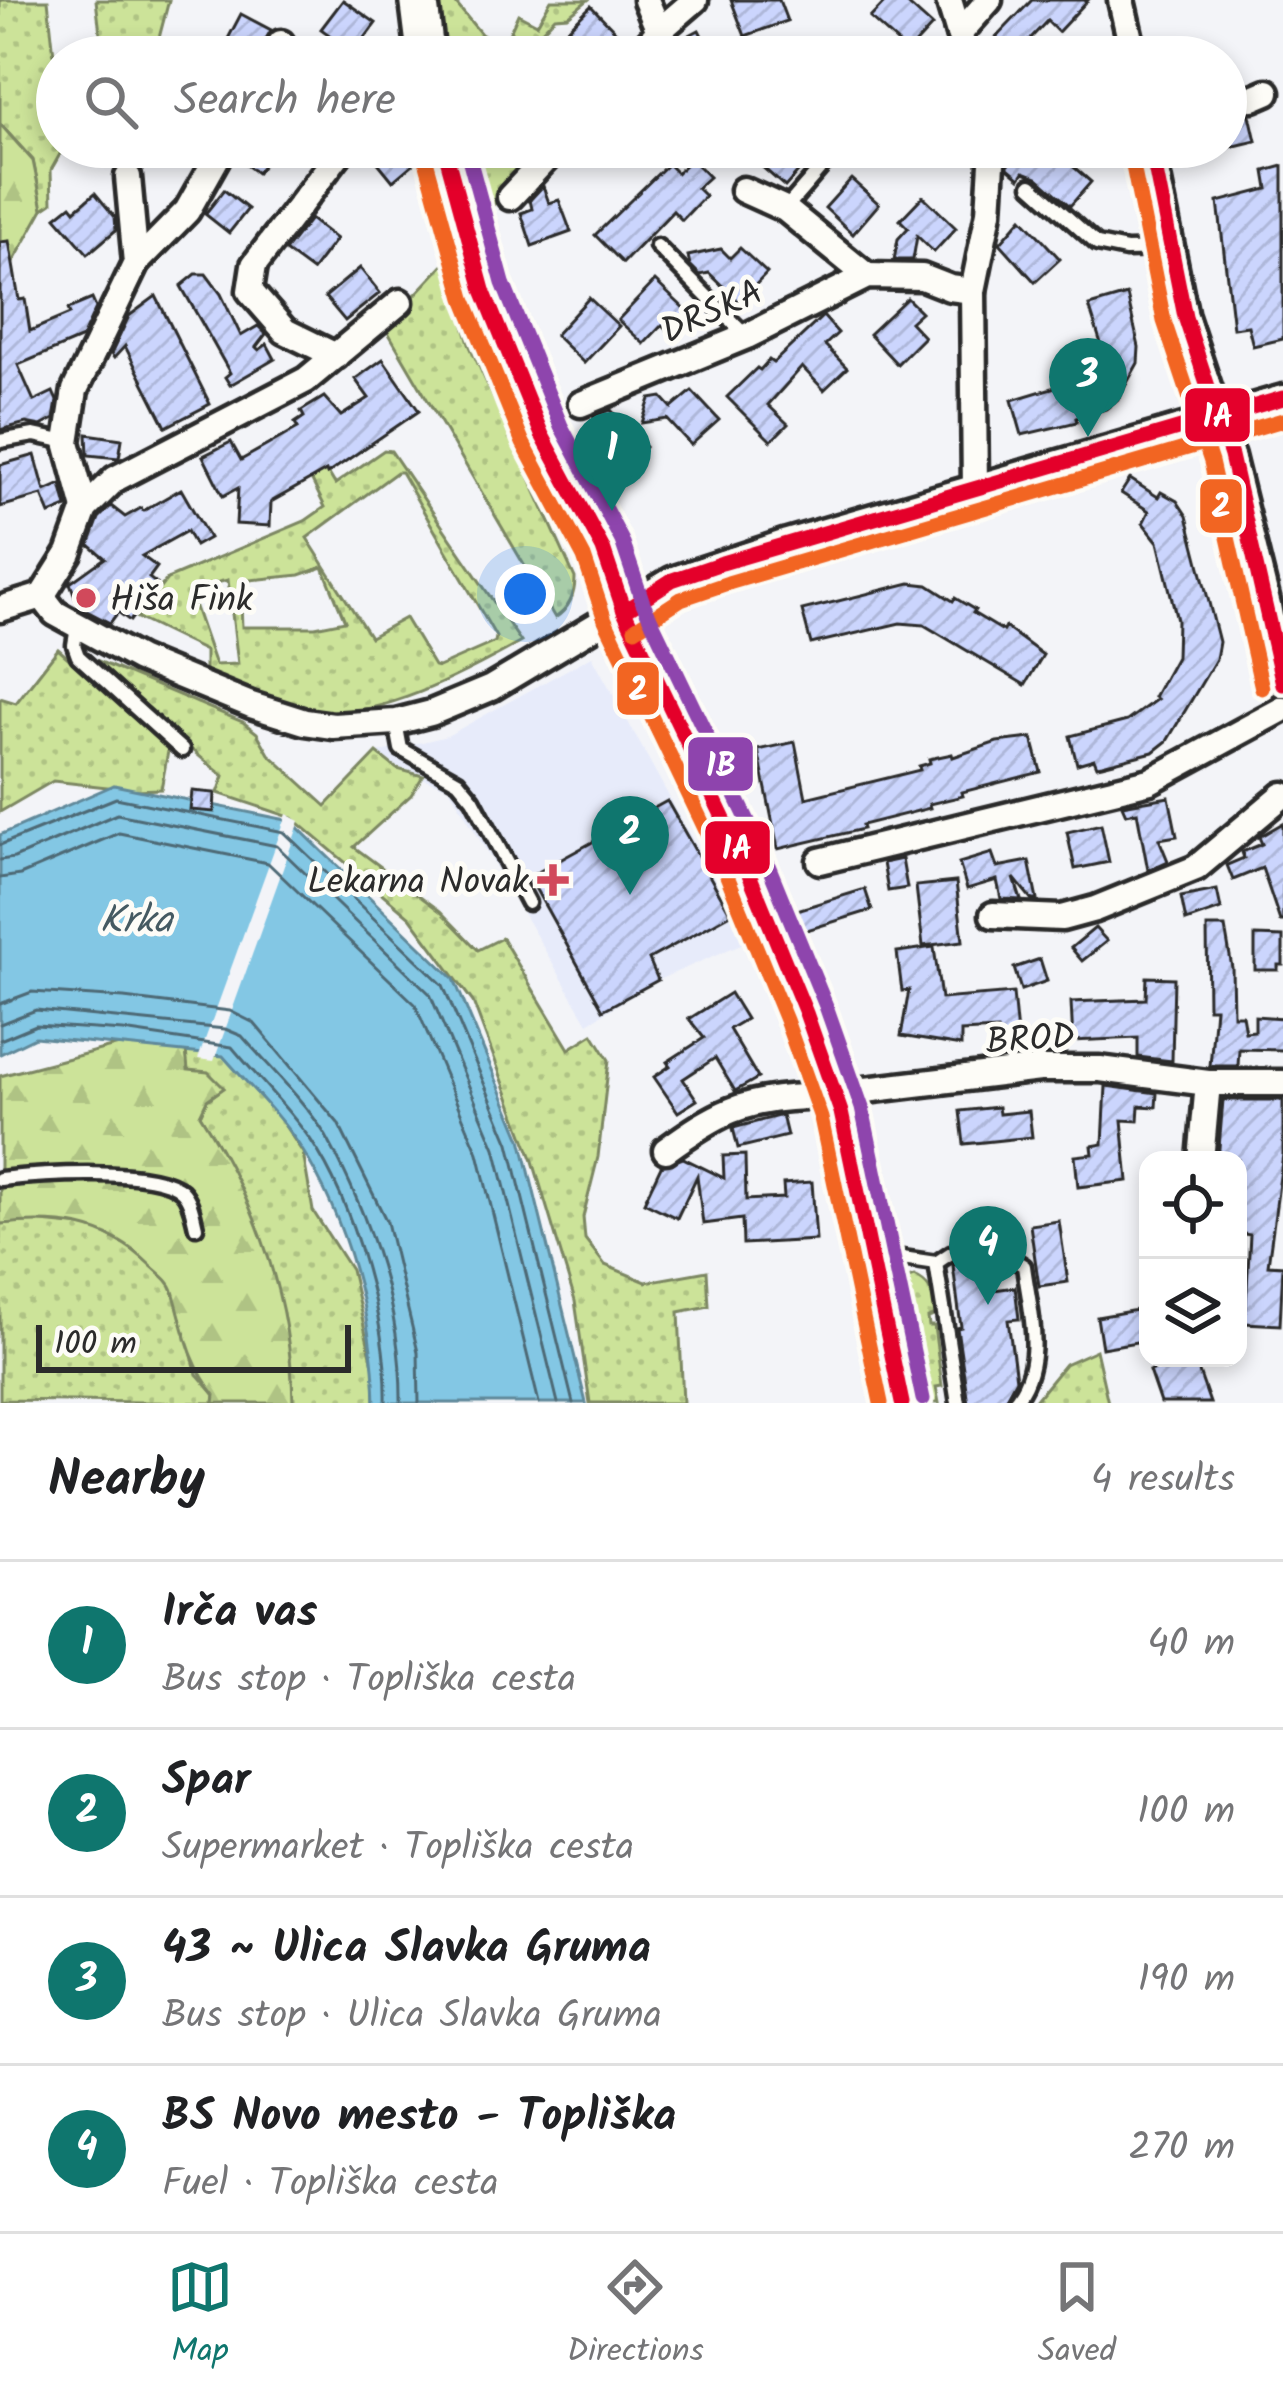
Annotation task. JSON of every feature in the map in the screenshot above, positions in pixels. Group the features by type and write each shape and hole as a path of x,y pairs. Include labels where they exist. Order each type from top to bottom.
{"main road":[{"path":"450,168 483,290 542,436 603,549 624,611 742,857 806,1013 841,1112 902,1403"}],"street":[{"path":"646,0 659,31"},
{"path":"655,36 695,0"},
{"path":"949,0 960,36"},
{"path":"968,36 989,0"},
{"path":"1121,0 1129,36"},
{"path":"1247,98 1267,92"},
{"path":"85,509 67,442 75,391 136,263 187,211 211,168"},
{"path":"328,168 254,265 250,291 285,331 336,356"},
{"path":"511,197 537,168"},
{"path":"975,490 974,291 992,168"},
{"path":"1155,168 1185,316 1276,606 1283,684"},
{"path":"128,177 136,263"},
{"path":"743,190 785,209 866,276"},
{"name":"DRSKA","path":"581,404 747,337 866,276 922,277 974,291"},
{"path":"0,609 42,596 69,554 85,509 116,479 305,380 400,302"},
{"path":"42,596 55,613 139,659 305,722 396,722 468,699 672,580 1283,398"},
{"path":"820,861 1150,781 1283,709"},
{"path":"993,915 1062,918 1196,868 1283,795"},
{"name":"BROD","path":"857,1091 1040,1069 1100,1069 1208,1084 1283,1083"},
{"path":"1202,1151 1208,1084"},
{"path":"665,1150 718,1113 773,1098 806,1096"}],"lane":[{"path":"785,209 821,168"},
{"path":"1031,185 1097,244 1126,250 1171,249"},
{"path":"657,246 747,337"},
{"path":"0,441 34,435 67,442"},
{"path":"77,627 74,645 78,656 182,750"},
{"path":"396,722 400,749 458,781 473,799 528,903"},
{"path":"0,1179 86,1172 171,1184 189,1201 196,1226"},
{"path":"873,1254 936,1263 951,1253 995,1248 1024,1266 1036,1356 1021,1394 1012,1403"},
{"path":"936,1263 958,1403"}],"shaded area":[{"path":"592,656 748,941 658,980 588,1023 449,788 397,769 377,753 447,736"}],"green space":[{"path":"0,0 48,0 52,36 36,36 36,168 52,168 52,203 43,209 33,160 0,124"},
{"path":"96,0 169,0 160,36 100,36"},
{"path":"435,0 453,0 484,36 439,36"},
{"path":"551,0 588,0 568,16 555,17 537,36 508,36 518,14 537,24"},
{"path":"0,124 33,161 43,209 9,270 0,270"},
{"path":"466,168 527,168 481,219"},
{"path":"446,262 469,344 575,578 570,601 555,618 385,327"},
{"path":"311,444 335,484 384,450 391,451 521,642 420,692 337,713 299,711 205,677 205,651 137,618 167,579 305,521 325,507 299,455","holes":["397,472 496,637 495,642 438,667 405,618 370,637 307,538","323,567 345,621 315,627 242,627 240,581 300,575","228,580 238,664 215,665 189,590"]},
{"path":"58,649 169,746 161,789 53,781 0,812 0,698 16,703"},
{"path":"98,661 243,722 257,733 269,754 326,806 377,753 397,769 423,776 411,795 354,847 440,911 478,950 502,938 569,1049 593,1034 609,1060 598,1157 583,1217 585,1239 605,1265 646,1282 707,1271 709,1306 679,1312 683,1403 590,1403 575,1301 533,1161 473,1002 410,917 293,818 218,793 224,776 96,667"},
{"path":"119,1045 186,1051 188,1070 208,1072 224,1088 207,1100 200,1115 238,1182 267,1253 286,1327 293,1403 214,1403 215,1395 188,1345 171,1287 116,1239 61,1223 0,1224 0,1076"},
{"path":"186,1051 220,1053 263,1093 303,1153 313,1211 351,1270 374,1369 375,1403 293,1403 285,1328 265,1253 236,1181 200,1115 207,1100 223,1088 187,1070"},
{"path":"32,1221 92,1227 135,1250 173,1285 197,1374 215,1395 214,1403 0,1400 0,1224"},
{"path":"914,1276 929,1287 937,1315 928,1318 929,1326 934,1326 942,1386 936,1387 939,1403 922,1403 899,1292 902,1280"},
{"path":"1096,1350 1108,1403 1033,1403 1065,1364"}],"water":[{"name":"Krka","path":"114,785 291,821 454,979 521,1139 586,1403 375,1403 363,1304 332,1206 293,1136 223,1056 35,1037 0,1054 0,835"}],"pier":[{"path":"287,814 300,821 214,1061 198,1059"}],"building":[{"path":"343,0 376,23 366,36 331,36 321,29"},
{"path":"731,0 779,0 787,21 745,36"},
{"path":"887,0 903,0 932,26 923,36 890,36 870,18"},
{"path":"1032,0 1088,0 1058,32 1047,21 1033,36 997,36"},
{"path":"591,6 618,34 616,36 560,36"},
{"path":"241,14 271,30 268,36 229,36"},
{"path":"1247,115 1250,115 1256,141 1247,143"},
{"path":"1283,166 1283,339 1253,346 1248,326 1233,328 1218,202 1268,189 1265,171"},
{"path":"382,168 408,168 393,181"},
{"path":"664,168 677,173 682,168 700,168 709,177 697,188 705,196 682,220 673,211 623,263 595,235"},
{"path":"763,168 802,168 785,187"},
{"path":"1008,168 1075,168 1091,182 1070,206 1037,177 1024,172 1020,178"},
{"path":"851,179 879,204 853,234 825,208"},
{"path":"543,186 549,203 559,200 571,232 532,246 521,213 532,209 530,200"},
{"path":"224,190 248,209 229,233 205,214"},
{"path":"95,193 115,217 116,230 88,254 56,217 71,205 75,210"},
{"path":"923,196 956,228 934,252 917,236 913,260 894,260 898,239 908,228 900,220"},
{"path":"1022,218 1060,259 1035,282 1000,243"},
{"path":"310,219 336,239 312,271 285,251"},
{"path":"9,241 19,300 25,299 30,331 92,299 96,308 82,338 18,365 34,401 53,392 57,401 54,419 41,426 26,423 0,430 0,242"},
{"path":"740,248 767,273 739,302 709,273 700,275 688,256 721,249 730,258"},
{"path":"360,268 380,293 345,321 325,297"},
{"path":"196,274 206,274 221,294 241,336 258,326 266,334 256,347 259,350 267,344 275,359 230,385 225,377 230,373 181,286"},
{"path":"655,281 690,314 672,334 662,325 644,344 618,320"},
{"path":"1127,295 1138,363 1118,399 1106,409 1076,418 1077,422 1022,435 1012,400 1095,375 1105,356 1089,306"},
{"path":"156,296 210,404 166,427 125,346 114,358 111,354 129,316"},
{"path":"589,298 619,326 584,363 555,335"},
{"path":"907,298 921,312 910,322 924,337 897,364 869,334"},
{"path":"823,316 838,333 825,345 847,368 824,390 802,367 768,405 788,424 771,441 727,397 757,368 769,360 773,363"},
{"path":"383,359 419,411 327,474 271,502 270,526 236,524 238,488 223,496 203,456 231,442 241,460 298,428 295,423 304,417 301,411 324,397 341,416 369,398 355,379"},
{"path":"692,391 719,420 691,445 667,419 642,423 650,399 662,397 672,408"},
{"path":"611,410 645,447 621,475 582,432 595,421 594,416"},
{"path":"87,434 122,439 119,458 88,455"},
{"path":"35,455 45,491 61,484 67,507 50,514 42,495 0,507 0,465"},
{"path":"1130,479 1158,497 1161,492 1177,501 1187,516 1219,642 1216,659 1167,741 1153,752 1097,766 1094,759 1077,764 1070,736 1127,721 1157,699 1176,657 1177,620 1158,542 1143,523 1149,511 1121,493"},
{"path":"181,489 209,538 195,546 187,531 142,556 157,567 149,578 157,584 130,621 118,612 110,623 79,607 70,583 105,558 89,545 99,518 111,506 125,517 143,511"},
{"path":"910,583 928,585 955,598 1043,655 1025,685 924,625 900,623 811,644 802,610"},
{"path":"1032,738 1041,772 962,792 963,796 929,804 930,808 862,825 863,829 778,849 758,750 795,742 806,798 920,770 929,759"},
{"path":"192,791 215,793 214,812 190,810"},
{"path":"1169,797 1177,836 1159,839 1168,861 1148,870 1137,812 1126,814 1122,805"},
{"path":"667,801 731,914 649,959 658,980 603,1010 529,877"},
{"path":"1283,823 1280,921 1262,868 1233,880 1227,865 1244,858 1242,852 1262,844 1259,837"},
{"path":"1101,824 1109,862 1075,869 1067,832"},
{"path":"992,853 997,867 1029,861 1037,900 1014,878 1021,900 1001,899 997,880 967,889 959,863"},
{"path":"902,859 907,888 888,891 883,863"},
{"path":"956,882 963,941 923,946 916,886"},
{"path":"865,889 872,910 804,931 797,910"},
{"path":"1217,890 1221,909 1186,921 1181,897"},
{"path":"1207,927 1225,927 1233,1015 1242,1015 1245,1032 1255,1031 1255,1016 1283,1018 1283,1050 1239,1049 1238,1066 1210,1066 1215,1008 1208,1008"},
{"path":"1095,928 1107,941 1082,961 1071,948"},
{"path":"1255,936 1283,937 1283,965 1278,970 1255,970"},
{"path":"934,947 941,999 1013,993 1017,1035 1042,1033 1043,1052 999,1057 997,1030 961,1032 961,1046 901,1036 909,990 902,991 897,952"},
{"path":"1040,959 1047,981 1021,990 1014,968"},
{"path":"1147,977 1174,978 1172,1061 1138,1057 1138,1038 1073,1041 1071,1002 1146,999"},
{"path":"730,993 746,1019 729,1029 758,1078 735,1091 715,1058 683,1079 697,1100 678,1112 654,1077 670,1066 667,1062 704,1038 689,1019"},
{"path":"1106,1086 1157,1093 1156,1107 1139,1106 1138,1121 1122,1120 1128,1181 1078,1187 1075,1156 1093,1154 1092,1146 1103,1144"},
{"path":"1223,1100 1283,1100 1283,1154 1268,1265 1283,1266 1280,1325 1247,1323 1247,1151 1219,1151"},
{"path":"998,1107 999,1114 1029,1111 1032,1137 964,1144 960,1111"},
{"path":"782,1115 787,1136 738,1148 733,1128"},
{"path":"745,1155 746,1200 784,1198 783,1184 812,1182 816,1240 743,1244 742,1219 703,1224 697,1176 677,1218 644,1202 661,1166 683,1158 724,1178 723,1156"},
{"path":"1059,1221 1068,1282 1039,1286 1030,1225"},
{"path":"990,1260 994,1290 1015,1287 1019,1319 1008,1320 1016,1379 1003,1403 968,1403 953,1265"},
{"path":"1139,1310 1139,1342 1102,1348 1097,1317"},
{"path":"1197,1367 1210,1403 1160,1403 1149,1371"}],"transit line":[{"name":"2","path":"428,168 464,298 523,443 584,557 605,620 723,866 786,1020 821,1118 881,1403"},
{"name":"1A","path":"450,168 483,290 542,435 603,549 624,611 742,857 806,1013 841,1112 902,1403"},
{"name":"1B","path":"472,168 503,283 561,426 622,541 643,603 761,848 826,1006 862,1108 923,1399"},
{"name":"2","path":"1133,168 1164,321 1211,462 1262,688"},
{"name":"1A","path":"1155,168 1185,317 1231,456 1283,684"},
{"name":"1A","path":"624,611 672,580 722,563 1283,398"},
{"name":"2","path":"635,629 681,599 728,583 1283,420"}],"place":[{"name":"43 ~ Ulica Slavka Gruma","path":"1088,437"},
{"name":"Irča vas","path":"612,511"},
{"name":"Hiša Fink","path":"86,598"},
{"name":"Lekarna Novak","path":"553,880"},
{"name":"Spar","path":"630,895"},
{"name":"BS Novo mesto - Topliška","path":"988,1305"}]}
